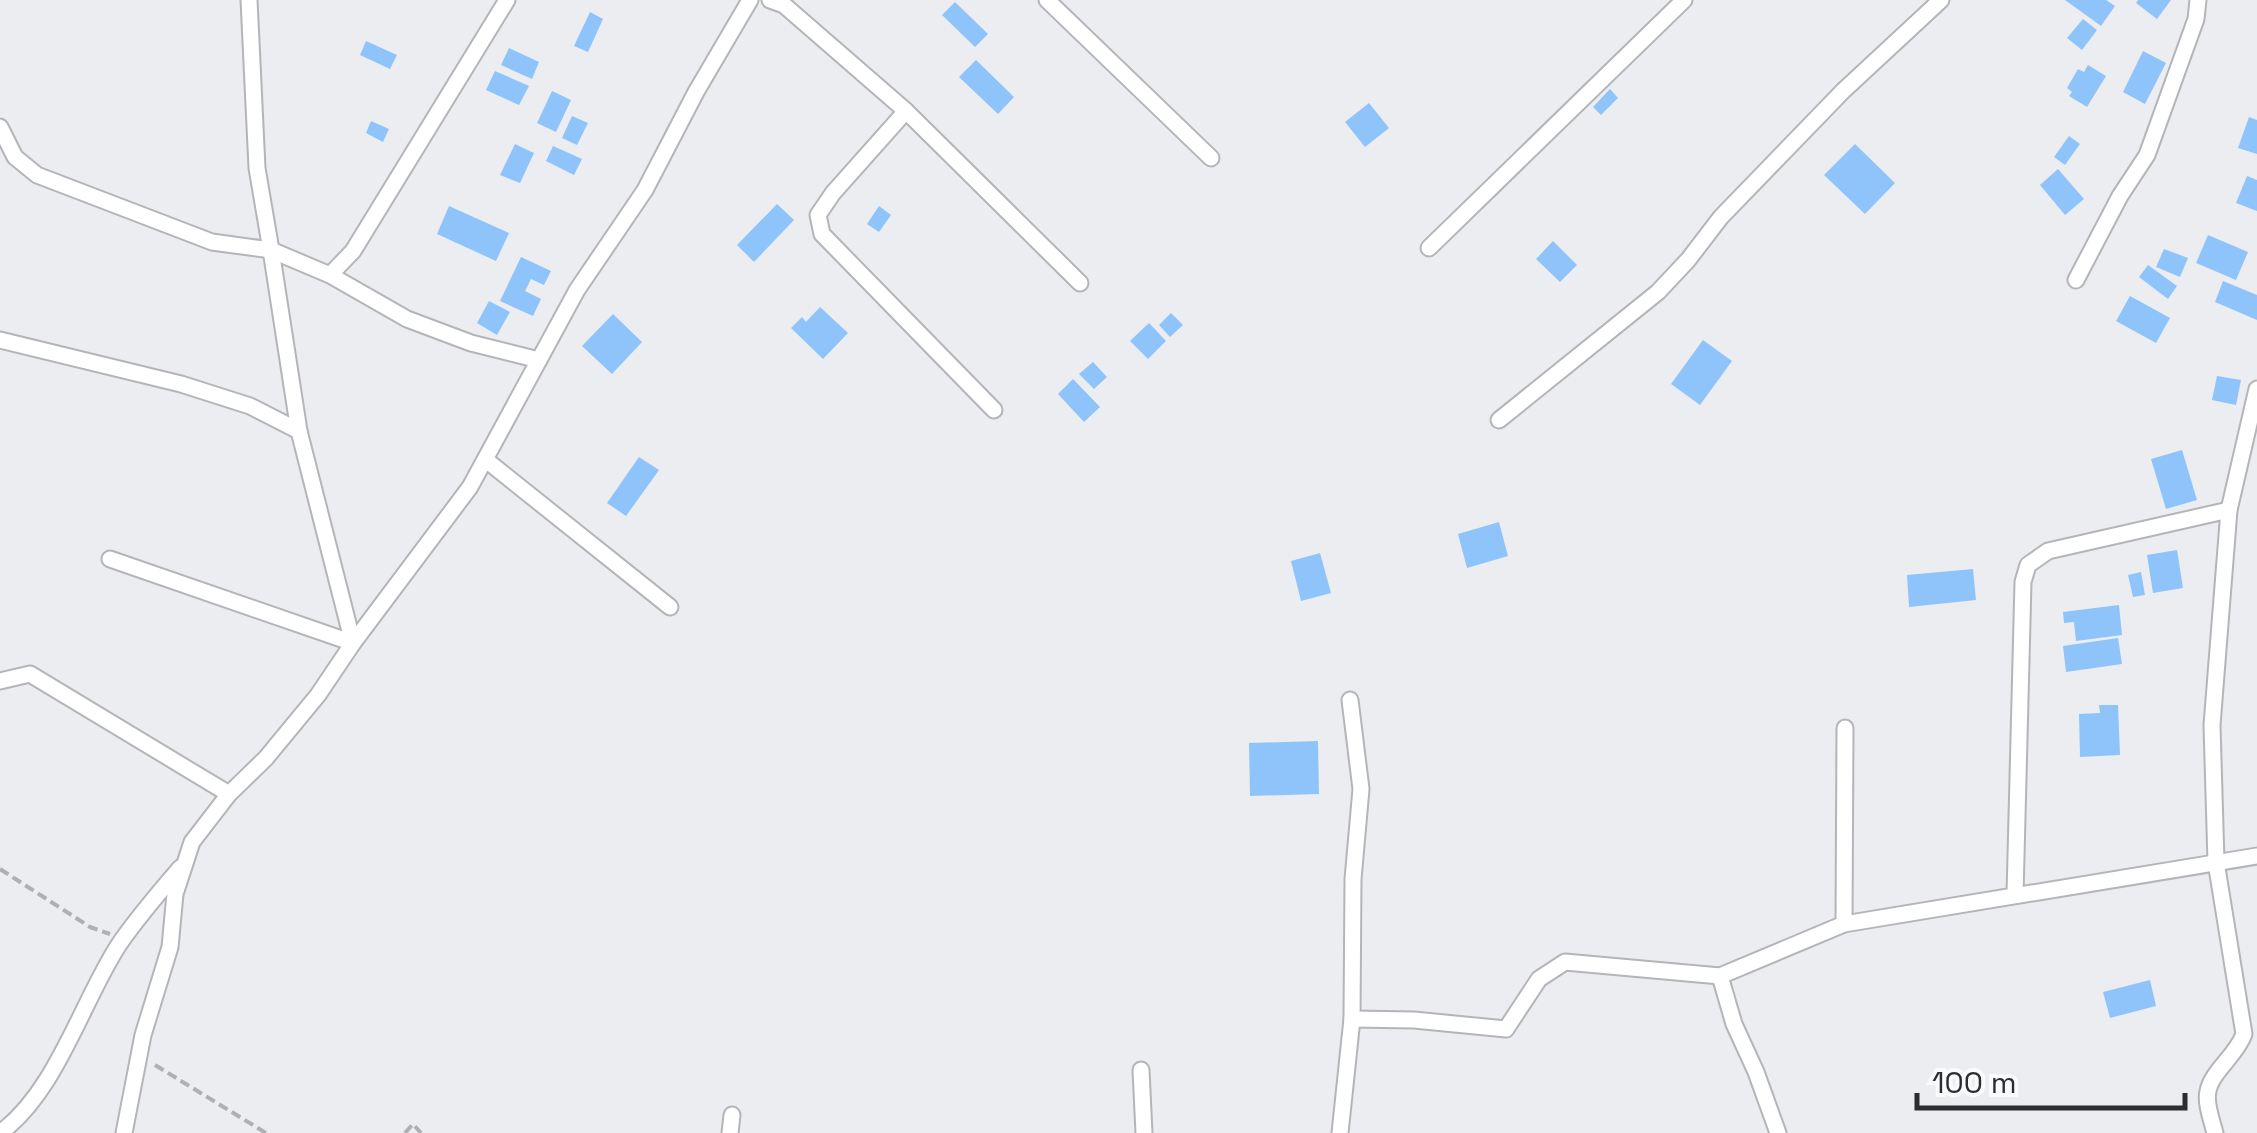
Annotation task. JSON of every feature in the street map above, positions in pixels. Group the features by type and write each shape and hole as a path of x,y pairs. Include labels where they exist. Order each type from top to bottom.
{"street":[{"path":"249,0 254,127 299,430 353,643"},
{"path":"330,275 352,250 507,0"},
{"path":"124,1133 138,1054 170,947 182,864 192,842 229,794 266,758 318,695 470,487 577,290 663,160 696,92 750,0"},
{"path":"770,0 784,5 906,111 1080,283"},
{"path":"1047,0 1212,158"},
{"path":"1429,248 1684,0"},
{"path":"1912,0 1926,13"},
{"path":"1498,420 1658,292 1722,217 1844,91 1941,0"},
{"path":"2076,280 2120,196 2147,155 2196,19 2198,0"},
{"path":"906,111 833,193 818,216 822,234 994,410"},
{"path":"0,127 16,158 37,175 212,242 271,250 330,275 407,319 471,343 538,360"},
{"path":"0,340 181,384 250,406 299,430"},
{"path":"2215,1133 2207,1094 2214,1076 2238,1050 2244,1034 2216,862 2212,725 2229,510 2257,389"},
{"path":"486,460 670,607"},
{"path":"2015,894 2022,600 2028,566 2048,551 2229,510"},
{"path":"110,558 353,643"},
{"path":"0,680 30,674 229,794"},
{"path":"1340,1133 1352,1019 1353,879 1361,790 1350,700"},
{"path":"1844,924 1845,728"},
{"path":"1352,1019 1414,1020 1506,1030 1539,980 1565,962 1720,976 1844,924 2257,856"},
{"path":"0,1133 40,1093 122,940 182,864"},
{"path":"1720,976 1734,1024 1778,1133"},
{"path":"1142,1070 1144,1133"},
{"path":"730,1133 732,1115"}],"path":[{"path":"0,869 90,928 115,934 122,940"},
{"path":"138,1054 266,1133"},
{"path":"405,1133 413,1124 421,1133"}],"building":[{"path":"2065,0 2106,0 2115,6 2101,26"},
{"path":"2171,0 2157,19 2136,3"},
{"path":"955,2 988,34 975,47 942,15"},
{"path":"590,12 603,19 588,52 574,46"},
{"path":"2083,19 2097,30 2082,50 2067,38"},
{"path":"366,41 397,55 390,69 360,55"},
{"path":"509,48 539,62 532,79 501,65"},
{"path":"2143,51 2166,63 2145,104 2123,92"},
{"path":"976,60 1014,97 998,114 959,77"},
{"path":"2088,65 2106,76 2087,107 2069,96 2072,92 2067,88 2078,69 2084,72"},
{"path":"495,71 529,86 519,105 486,90"},
{"path":"1610,89 1618,98 1601,115 1593,107"},
{"path":"552,91 571,100 556,132 537,123"},
{"path":"1369,103 1389,128 1365,147 1345,122"},
{"path":"572,116 588,123 577,145 562,138"},
{"path":"2249,117 2257,120 2257,154 2238,148"},
{"path":"371,121 389,129 383,142 366,133"},
{"path":"2069,136 2080,144 2065,165 2054,157"},
{"path":"515,144 534,153 520,183 500,175"},
{"path":"1855,144 1895,183 1865,214 1824,175"},
{"path":"553,146 582,159 574,175 546,161"},
{"path":"2058,169 2084,199 2065,215 2040,185"},
{"path":"2247,176 2257,180 2257,211 2236,203"},
{"path":"777,204 794,220 754,262 737,245"},
{"path":"449,206 509,233 496,261 437,234"},
{"path":"879,206 891,215 879,232 867,224"},
{"path":"2208,235 2248,252 2236,280 2196,263"},
{"path":"1553,241 1577,265 1560,282 1536,259"},
{"path":"2164,249 2188,258 2180,277 2156,267"},
{"path":"521,257 551,271 544,285 531,279 525,291 541,299 533,316 500,301"},
{"path":"2148,265 2177,286 2168,299 2139,277"},
{"path":"2223,281 2257,295 2257,320 2215,302"},
{"path":"2130,296 2170,318 2156,343 2116,321"},
{"path":"489,301 510,312 497,335 477,323"},
{"path":"820,307 848,333 823,359 791,328 802,317 806,322"},
{"path":"1171,313 1183,325 1170,337 1159,325"},
{"path":"613,314 642,342 612,374 582,346"},
{"path":"1149,323 1166,341 1148,359 1130,341"},
{"path":"1703,340 1732,361 1700,405 1671,384"},
{"path":"1093,362 1107,377 1094,389 1079,374"},
{"path":"2217,376 2241,380 2236,405 2212,400"},
{"path":"1073,379 1100,407 1084,422 1058,394"},
{"path":"2182,450 2197,500 2166,509 2151,459"},
{"path":"639,457 659,470 626,516 607,503"},
{"path":"1499,522 1508,556 1467,568 1458,534"},
{"path":"2177,550 2183,588 2153,593 2147,555"},
{"path":"1320,553 1331,593 1301,601 1291,561"},
{"path":"1973,569 1976,600 1909,607 1907,575"},
{"path":"2141,572 2145,595 2133,597 2128,575"},
{"path":"2119,605 2122,635 2076,641 2074,622 2064,623 2063,612"},
{"path":"2118,638 2122,664 2066,672 2063,646"},
{"path":"2099,705 2118,705 2120,755 2080,757 2079,714 2100,713"},
{"path":"1318,741 1319,794 1250,796 1249,743"},
{"path":"2150,980 2156,1006 2110,1018 2103,992"}]}
